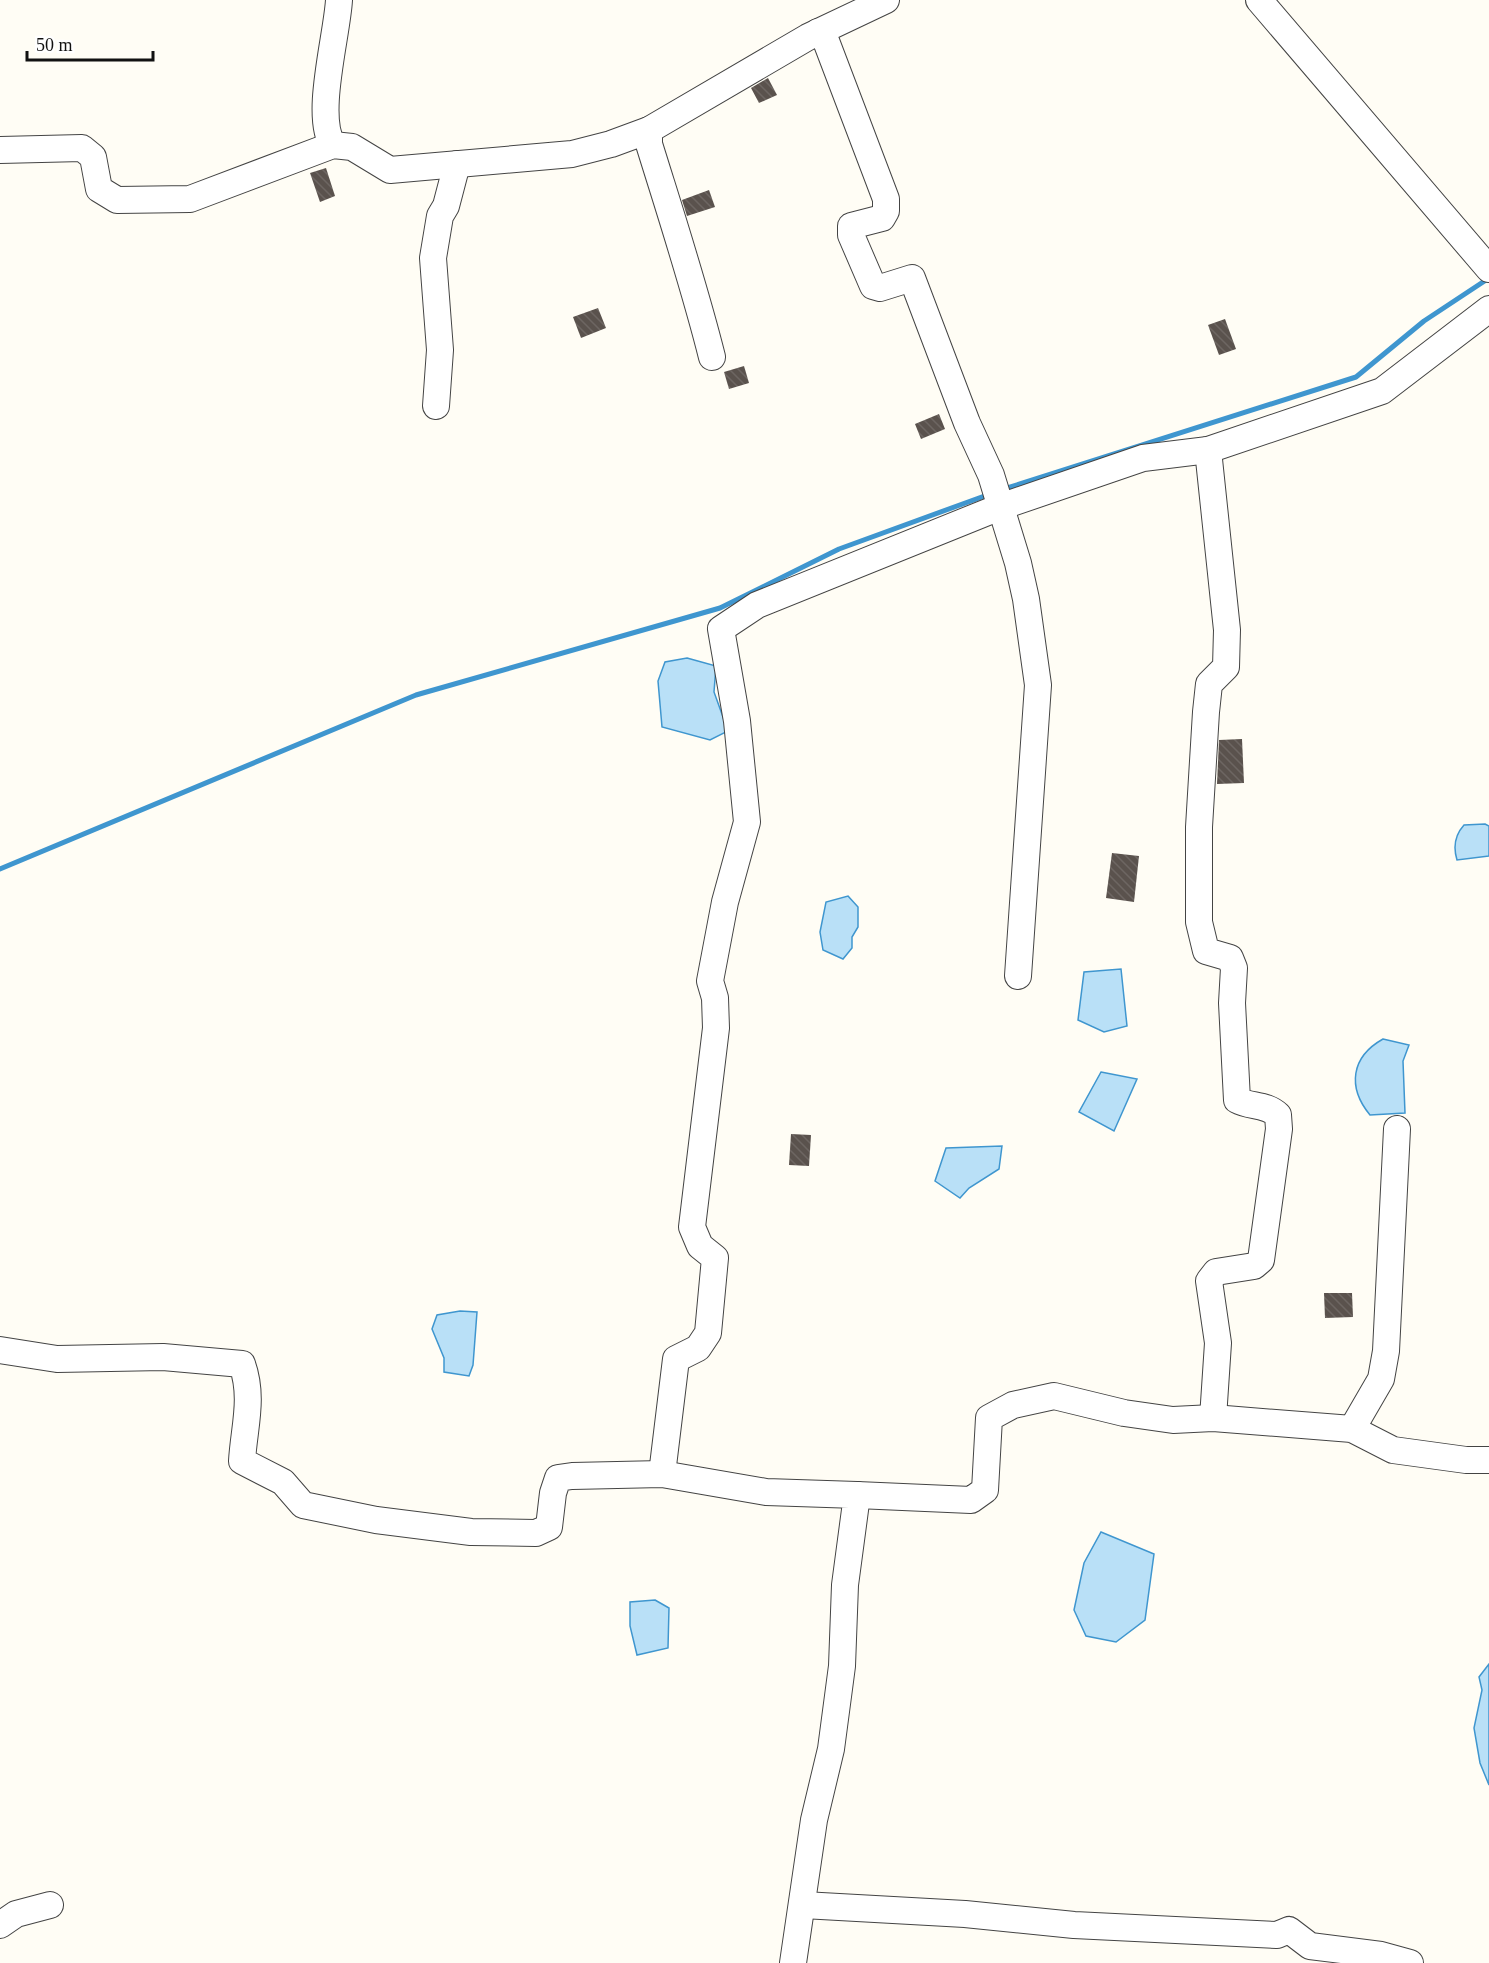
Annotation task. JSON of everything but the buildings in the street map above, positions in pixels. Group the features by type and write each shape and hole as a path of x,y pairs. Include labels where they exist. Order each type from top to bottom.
{"street":[{"path":"333,145 326,135 325,112 339,0"},
{"path":"0,150 82,148 93,157 99,189 117,200 190,200 333,145 352,147 390,170 572,154 611,144 649,130 818,32 886,0"},
{"path":"1259,0 1488,268"},
{"path":"818,32 826,41 886,199 886,211 882,218 851,226 851,235 873,286 880,288 912,278 997,498 1018,563 1038,685 1018,976"},
{"path":"649,130 649,144 681,252 695,287 712,357"},
{"path":"436,406 440,350 433,258 440,216 446,206 457,164"},
{"path":"662,1474 676,1359 698,1348 708,1333 715,1258 700,1246 692,1227 716,1028 715,998 710,981 725,902 747,822 737,721 721,629 757,604 997,498 1143,458 1208,450 1382,391 1489,309"},
{"path":"1208,450 1227,639 1226,667 1209,684 1206,712 1199,827 1199,922 1206,951 1230,958 1234,968 1232,1003 1237,1100 1246,1105 1271,1108 1278,1115 1279,1129 1261,1260 1254,1266 1216,1272 1209,1281 1218,1343 1213,1418"},
{"path":"1352,1429 1381,1379 1384,1360 1397,1129"},
{"path":"0,1350 57,1359 163,1356 242,1364 247,1380 249,1408 242,1461 283,1482 303,1505 376,1520 471,1532 536,1533 549,1527 553,1493 558,1478 662,1474 766,1492 971,1500 985,1490 989,1418 1013,1405 1054,1396 1125,1413 1173,1420 1213,1418 1352,1429 1393,1450 1466,1460 1489,1460"},
{"path":"793,1963 814,1820 831,1749 841,1676 845,1584 858,1495"},
{"path":"0,1925 16,1914 50,1905"},
{"path":"803,1905 965,1914 1074,1925 1277,1935 1289,1930 1310,1946 1381,1955 1410,1963"}],"water":[{"path":"687,658 716,666 714,692 728,731 710,740 662,727 658,681 665,662"},
{"path":"1485,824 1489,826 1489,856 1457,860 1456,841 1464,825"},
{"path":"848,896 858,907 858,927 852,937 852,948 843,959 823,950 820,932 826,902"},
{"path":"1121,969 1127,1026 1104,1032 1078,1020 1084,972"},
{"path":"1383,1039 1409,1045 1403,1061 1405,1113 1370,1115 1358,1094 1356,1073 1359,1064 1372,1046"},
{"path":"1101,1072 1137,1079 1114,1131 1079,1112"},
{"path":"1002,1146 999,1169 969,1188 960,1198 935,1181 946,1148"},
{"path":"460,1311 477,1312 473,1365 469,1376 444,1372 444,1358 432,1329 437,1315"},
{"path":"1101,1532 1154,1554 1145,1620 1116,1642 1086,1636 1074,1610 1084,1563"},
{"path":"655,1600 669,1608 668,1648 637,1655 630,1626 630,1602"},
{"path":"1489,1664 1489,1785 1480,1763 1474,1728 1482,1690 1479,1677"}],"waterway":[{"path":"1004,489 1356,377 1424,321 1489,278"},
{"path":"0,869 416,695 720,608 839,549 990,494"}]}
